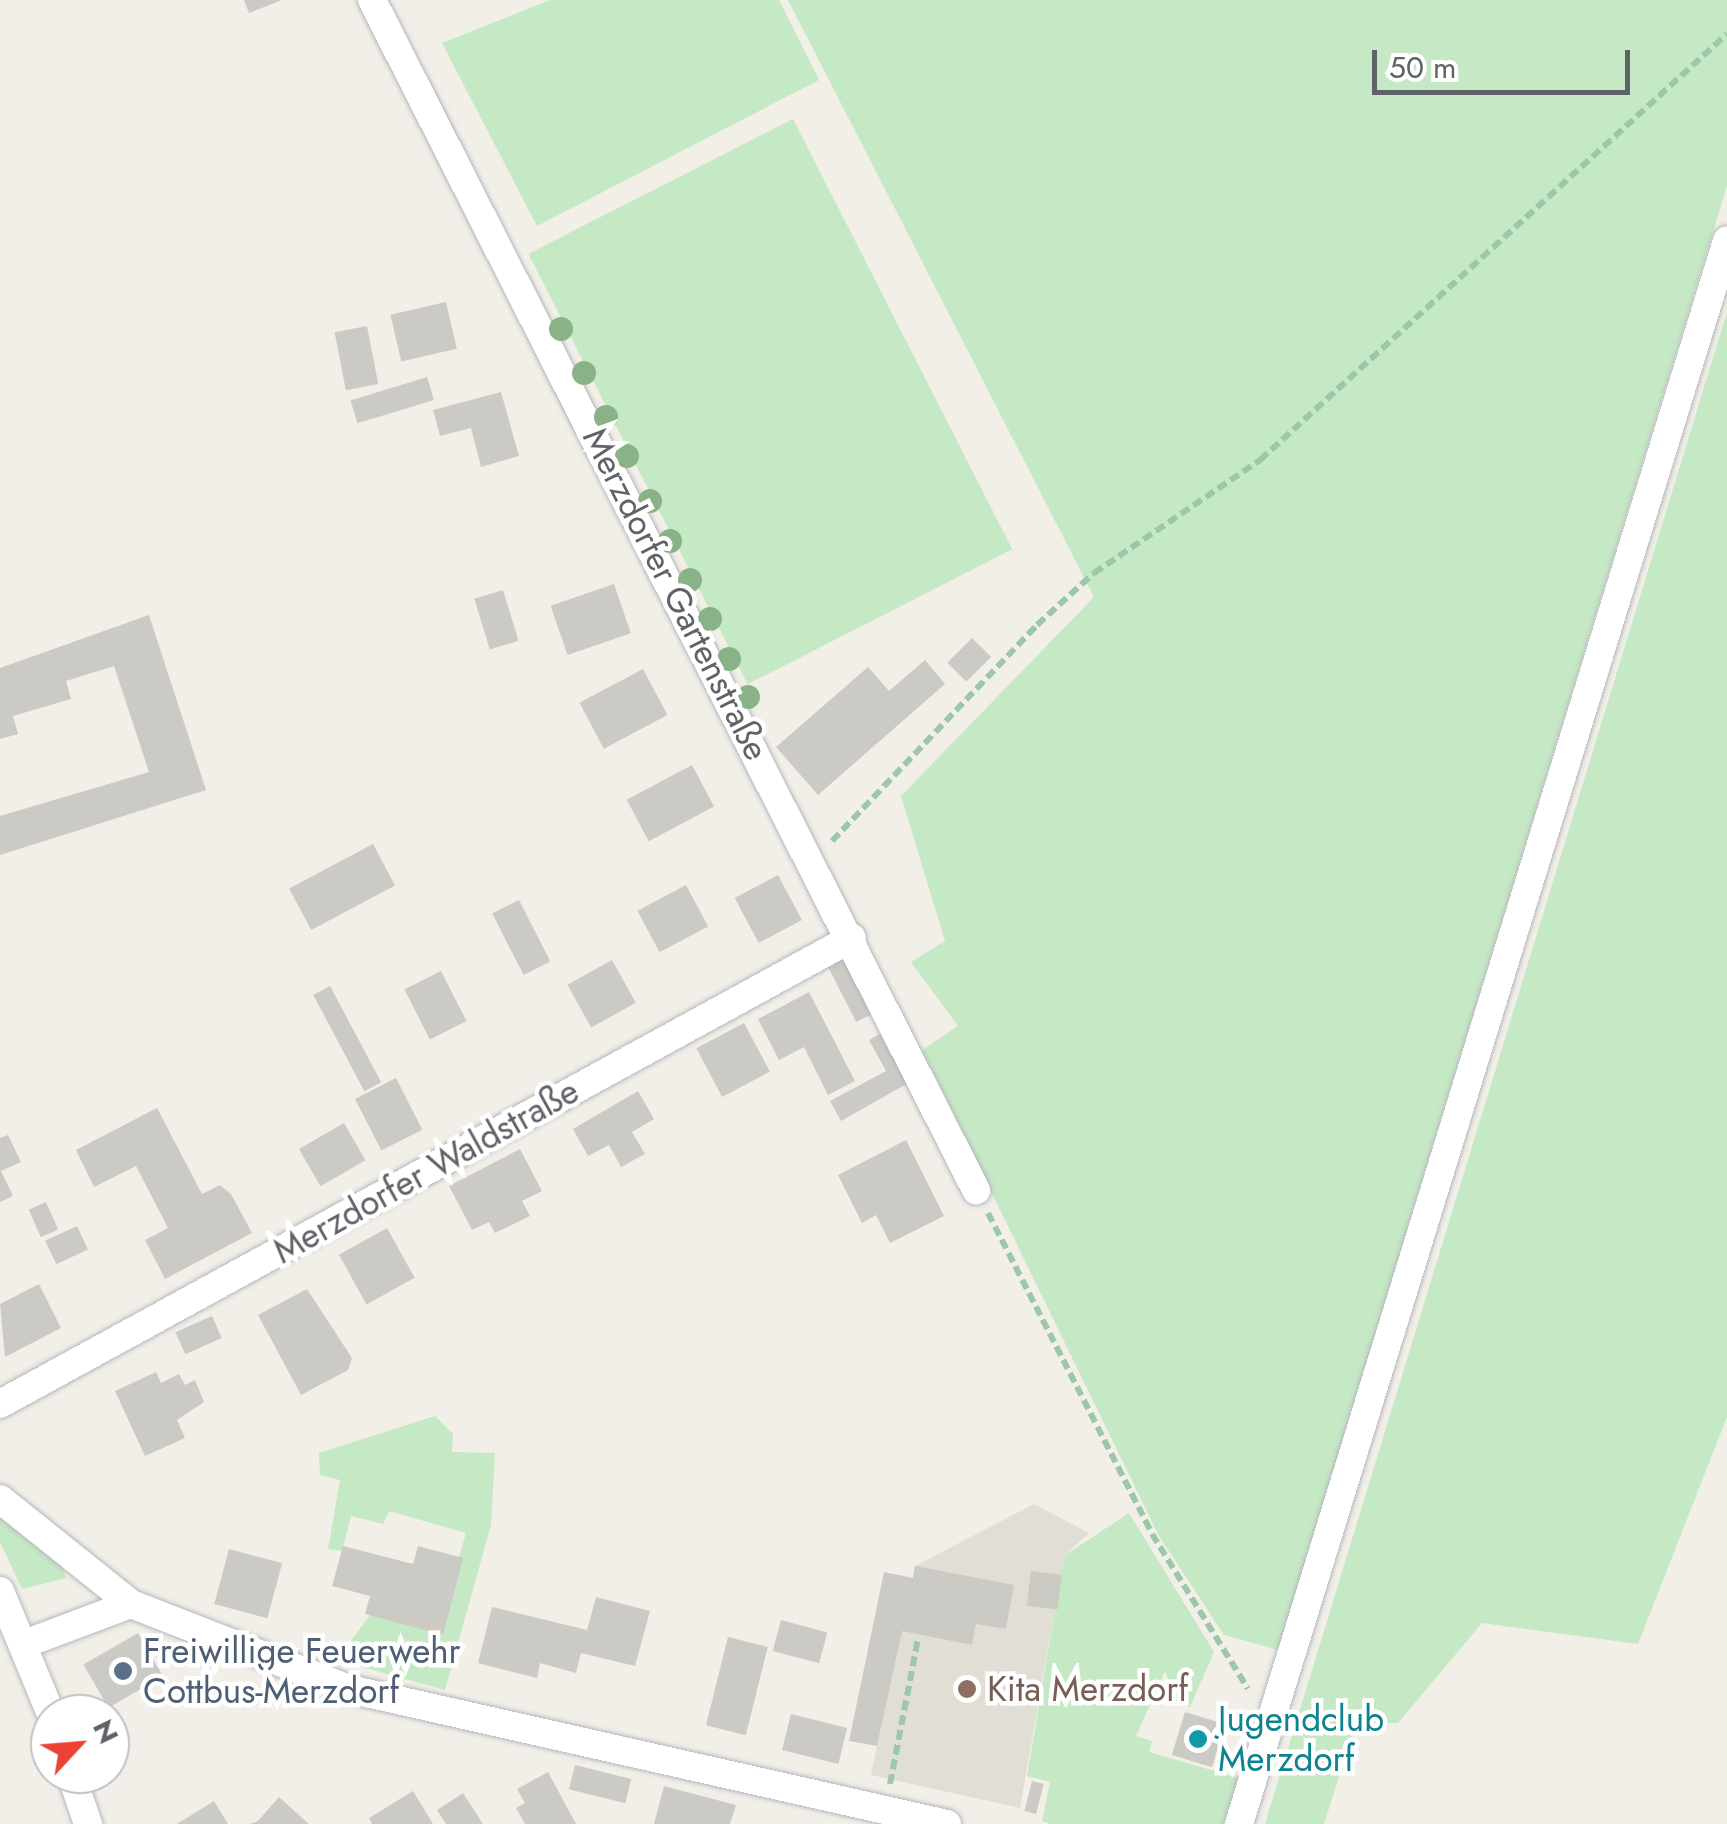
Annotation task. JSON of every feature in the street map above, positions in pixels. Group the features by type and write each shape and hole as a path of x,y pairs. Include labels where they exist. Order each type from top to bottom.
{"street":[{"name":"Merzdorfer Gartenstraße","path":"372,0 852,938 976,1190"},
{"path":"1239,1824 1266,1720 1727,241"},
{"name":"Merzdorfer Waldstraße","path":"0,1404 852,938"},
{"path":"0,1498 131,1604 350,1688 947,1824"},
{"path":"0,1591 27,1643 44,1694"},
{"path":"27,1643 131,1604"},
{"path":"78,1794 88,1824"}],"path":[{"path":"810,856 858,823 1066,599 1260,460 1727,34"},
{"path":"976,1190 1152,1534 1266,1720"},
{"path":"884,1810 918,1639"}],"shaded area":[{"name":"Kita Merzdorf","path":"1034,1504 1089,1533 1064,1556 1020,1808 871,1775 915,1566"}],"green space":[{"path":"550,0 779,0 819,80 537,226 442,43"},
{"path":"788,0 1727,0 1727,186 1278,1650 1224,1635 1159,1536 922,1050 958,1026 911,962 945,941 901,796 1094,597"},
{"path":"793,119 1012,549 748,684 528,254"},
{"path":"1727,312 1727,1417 1638,1644 1482,1623 1398,1723 1356,1723 1324,1824 1265,1824"},
{"path":"435,1416 453,1434 452,1452 495,1453 491,1525 445,1690 337,1660 370,1615 459,1557 466,1533 389,1511 383,1524 351,1516 342,1551 328,1549 340,1480 320,1475 319,1453"},
{"path":"1129,1513 1214,1652 1190,1707 1176,1702 1165,1671 1136,1736 1152,1741 1149,1752 1242,1779 1227,1824 1051,1824 1042,1821 1050,1782 1027,1776 1064,1556"},
{"path":"0,1514 59,1554 66,1578 22,1589 0,1542"}],"building":[{"path":"244,0 282,0 249,13"},
{"path":"446,302 457,349 401,362 390,315"},
{"path":"367,326 378,384 346,390 335,332"},
{"path":"427,377 434,400 358,423 350,400"},
{"path":"501,392 519,456 481,467 471,428 440,436 433,410"},
{"path":"614,584 631,633 568,655 551,606"},
{"path":"503,590 518,641 490,649 474,599"},
{"path":"149,615 206,790 0,855 0,816 149,772 114,666 66,681 71,699 13,716 18,734 0,739 0,668"},
{"path":"972,638 991,657 966,682 947,663"},
{"path":"925,660 945,684 818,795 776,747 868,667 889,691"},
{"path":"643,669 667,715 604,749 579,703"},
{"path":"692,765 714,806 649,841 627,800"},
{"path":"373,844 395,885 311,930 289,889"},
{"path":"778,875 802,920 759,943 735,898"},
{"path":"686,885 708,926 660,952 637,911"},
{"path":"519,900 550,961 524,975 492,914"},
{"path":"849,955 878,1011 856,1022 828,966"},
{"path":"612,960 636,1003 591,1028 567,985"},
{"path":"441,971 466,1021 430,1040 404,990"},
{"path":"330,986 381,1082 364,1091 313,995"},
{"path":"809,992 855,1081 828,1095 804,1047 779,1060 758,1019"},
{"path":"744,1023 770,1072 722,1097 696,1048"},
{"path":"887,1030 912,1081 841,1121 830,1101 886,1071 869,1040"},
{"path":"396,1078 422,1130 381,1151 355,1099"},
{"path":"638,1091 654,1119 632,1132 645,1154 621,1167 609,1145 588,1156 573,1129"},
{"path":"157,1108 202,1194 220,1185 231,1194 252,1233 165,1279 145,1240 168,1228 136,1166 94,1187 76,1150"},
{"path":"344,1123 366,1160 320,1186 299,1149"},
{"path":"8,1135 21,1162 1,1171 13,1196 0,1202 0,1138"},
{"path":"906,1140 944,1216 890,1243 876,1215 862,1223 838,1175"},
{"path":"520,1149 542,1191 522,1201 530,1216 495,1233 489,1222 472,1230 449,1186"},
{"path":"46,1202 58,1229 41,1237 29,1210"},
{"path":"77,1226 88,1250 56,1264 45,1241"},
{"path":"387,1228 415,1278 367,1305 339,1255"},
{"path":"39,1284 61,1328 5,1357 0,1304"},
{"path":"307,1289 352,1358 348,1370 301,1395 258,1315"},
{"path":"212,1316 222,1338 185,1354 175,1332"},
{"path":"156,1372 161,1383 179,1374 185,1385 195,1380 204,1402 177,1420 185,1438 145,1456 115,1391"},
{"path":"343,1546 413,1564 418,1546 463,1558 443,1635 365,1614 370,1596 332,1586"},
{"path":"229,1549 282,1563 267,1618 214,1604"},
{"path":"915,1566 1014,1585 1006,1629 976,1624 972,1645 902,1631 877,1746 849,1741 884,1572 913,1578"},
{"path":"1031,1571 1062,1575 1058,1610 1027,1606"},
{"path":"596,1597 650,1611 635,1666 581,1653 576,1673 540,1663 537,1678 478,1663 492,1607 587,1630"},
{"path":"781,1620 827,1632 819,1663 773,1651"},
{"name":"Freiwillige Feuerwehr Cottbus-Merzdorf","path":"138,1633 163,1676 130,1695 100,1694 83,1664"},
{"path":"728,1637 768,1647 746,1735 706,1725"},
{"name":"Jugendclub Merzdorf","path":"1185,1712 1225,1724 1212,1767 1172,1755"},
{"path":"791,1714 847,1728 838,1764 782,1750"},
{"path":"575,1765 631,1779 625,1803 569,1789"},
{"path":"548,1772 576,1824 525,1824 516,1808 525,1803 517,1789"},
{"path":"1032,1781 1044,1784 1036,1814 1025,1811"},
{"path":"664,1786 736,1805 730,1824 654,1824"},
{"path":"413,1791 433,1824 372,1824 369,1818"},
{"path":"463,1793 483,1824 446,1824 437,1810"},
{"path":"279,1797 309,1824 249,1824 258,1821"},
{"path":"214,1801 228,1824 177,1824"}],"place":[{"name":"Freiwillige Feuerwehr Cottbus-Merzdorf","path":"123,1671"},
{"name":"Kita Merzdorf","path":"967,1689"},
{"name":"Jugendclub Merzdorf","path":"1198,1739"}]}
